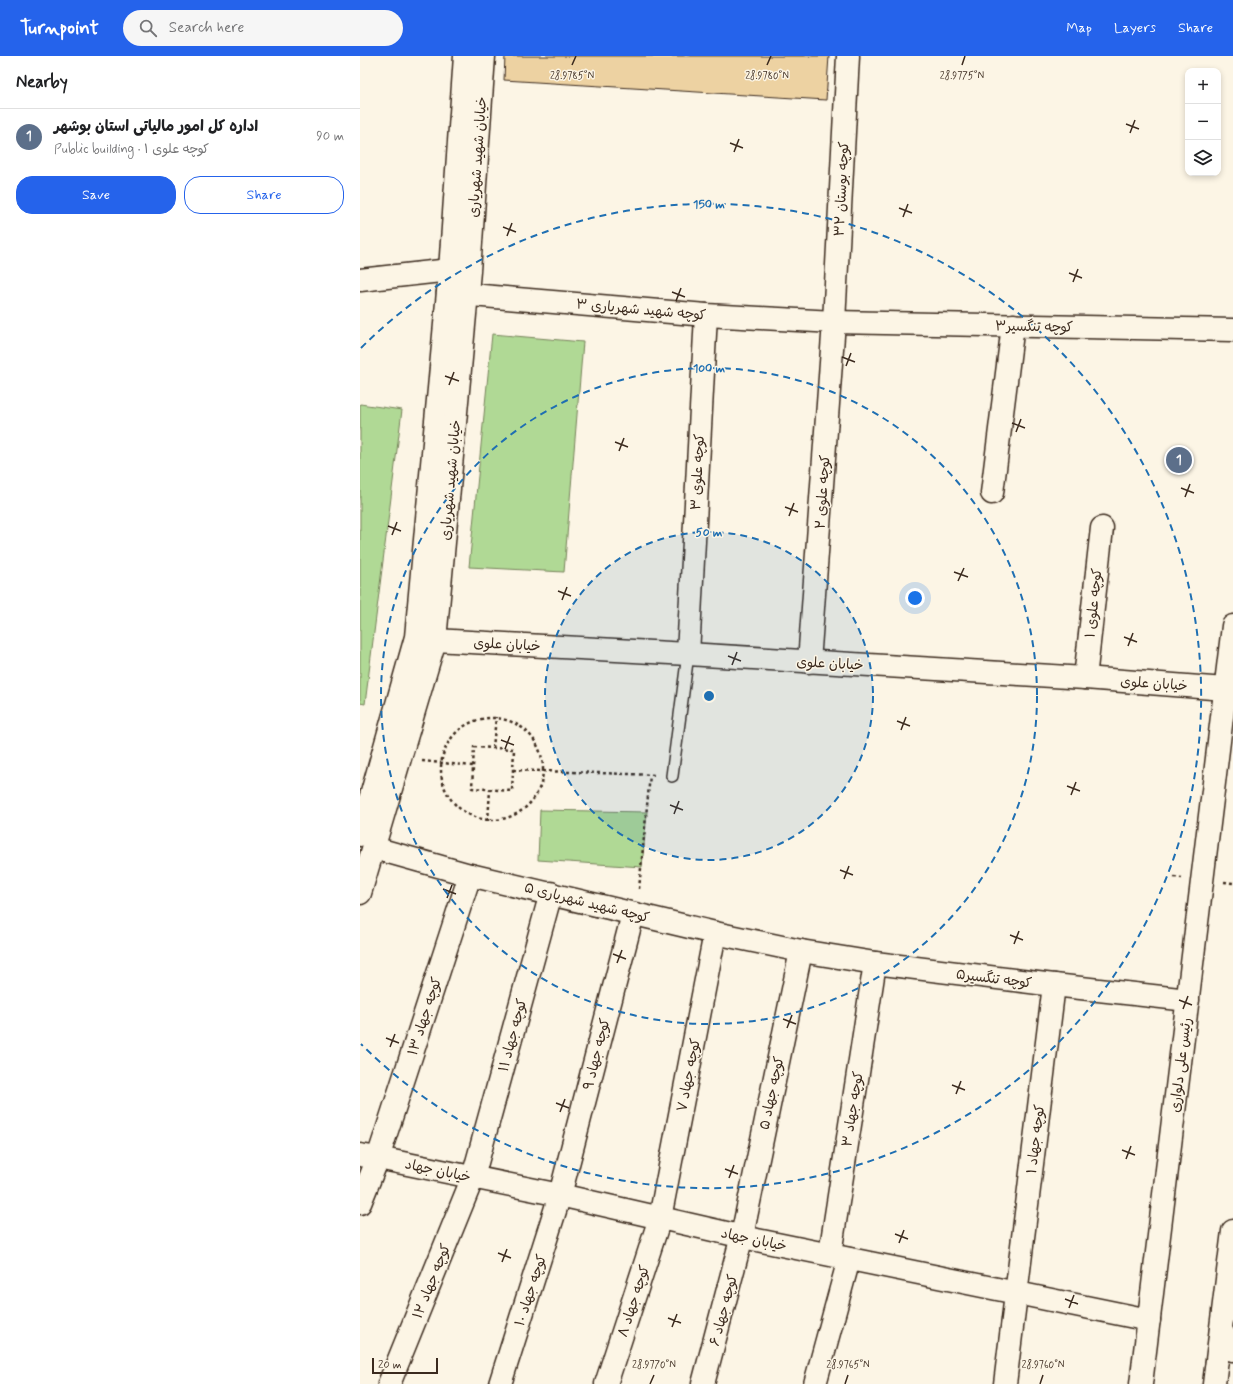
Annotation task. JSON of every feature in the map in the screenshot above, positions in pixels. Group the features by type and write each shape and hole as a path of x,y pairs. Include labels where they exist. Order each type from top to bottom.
{"street":[{"name":"خیابان شهید شهریاری","path":"460,270 465,56"},
{"name":"خیابان شهید شهریاری","path":"360,893 367,841 416,637 484,56"},
{"name":"کوچه بوستان ۳۲","path":"834,322 848,56"},
{"path":"360,280 460,270"},
{"name":"خیابان شهید شهریاری","path":"367,841 435,640 457,293"},
{"name":"کوچه شهید شهریاری ۳","path":"457,293 706,315 834,322"},
{"name":"کوچه علوی ۳","path":"688,654 706,315"},
{"name":"کوچه تنگسیر۳","path":"834,322 1233,330"},
{"name":"کوچه علوی ۲","path":"809,662 834,322"},
{"path":"992,492 1013,325"},
{"name":"کوچه علوی ۱","path":"1085,678 1102,528"},
{"name":"رئیس علی دلواری","path":"1141,1384 1233,626"},
{"name":"خیابان علوی","path":"435,640 1085,678 1225,689"},
{"name":"کوچه شهید شهریاری ۵","path":"367,841 470,875 551,893 633,914 801,951"},
{"name":"کوچه جهاد ۱۳","path":"360,1203 369,1156 470,875"},
{"name":"کوچه جهاد ۱۱","path":"473,1177 551,893"},
{"name":"کوچه جهاد ۹","path":"560,1195 633,914"},
{"name":"کوچه جهاد ۷","path":"660,1218 716,933"},
{"name":"کوچه تنگسیر۵","path":"801,951 875,963 1188,1000"},
{"name":"کوچه جهاد ۵","path":"742,1236 801,951"},
{"name":"کوچه جهاد ۳","path":"815,1384 840,1257 875,963"},
{"name":"کوچه جهاد ۱","path":"1005,1384 1054,985"},
{"name":"خیابان جهاد","path":"369,1156 560,1195 840,1257 1149,1320"},
{"name":"کوچه جهاد ۱۲","path":"390,1384 473,1177"},
{"name":"کوچه جهاد ۱۰","path":"500,1384 560,1195"},
{"name":"کوچه جهاد ۸","path":"606,1384 660,1218"},
{"path":"1214,1384 1233,1231"},
{"name":"کوچه جهاد ۶","path":"703,1384 742,1236"},
{"path":"1221,1330 1233,1350"}],"lane":[{"path":"672,776 688,654"}],"path":[{"path":"493,748 496,716"},
{"path":"496,716 522,725 539,745 544,771 536,798 515,816 488,821 462,812 444,790 440,763 450,738 470,721 496,716"},
{"path":"474,747 514,749 512,791 472,788 473,766 474,747"},
{"path":"421,761 473,766"},
{"path":"513,770 672,776"},
{"path":"639,889 650,775"},
{"path":"488,821 490,790"}],"green space":[{"path":"492,334 583,342 564,572 469,567"},
{"path":"360,404 402,410 365,704 360,703"},
{"path":"540,810 647,812 642,867 538,860"}],"building":[{"path":"505,56 829,56 826,100 504,80"}],"place":[{"name":"اداره کل امور مالیاتی استان بوشهر","path":"1179,460"}]}
